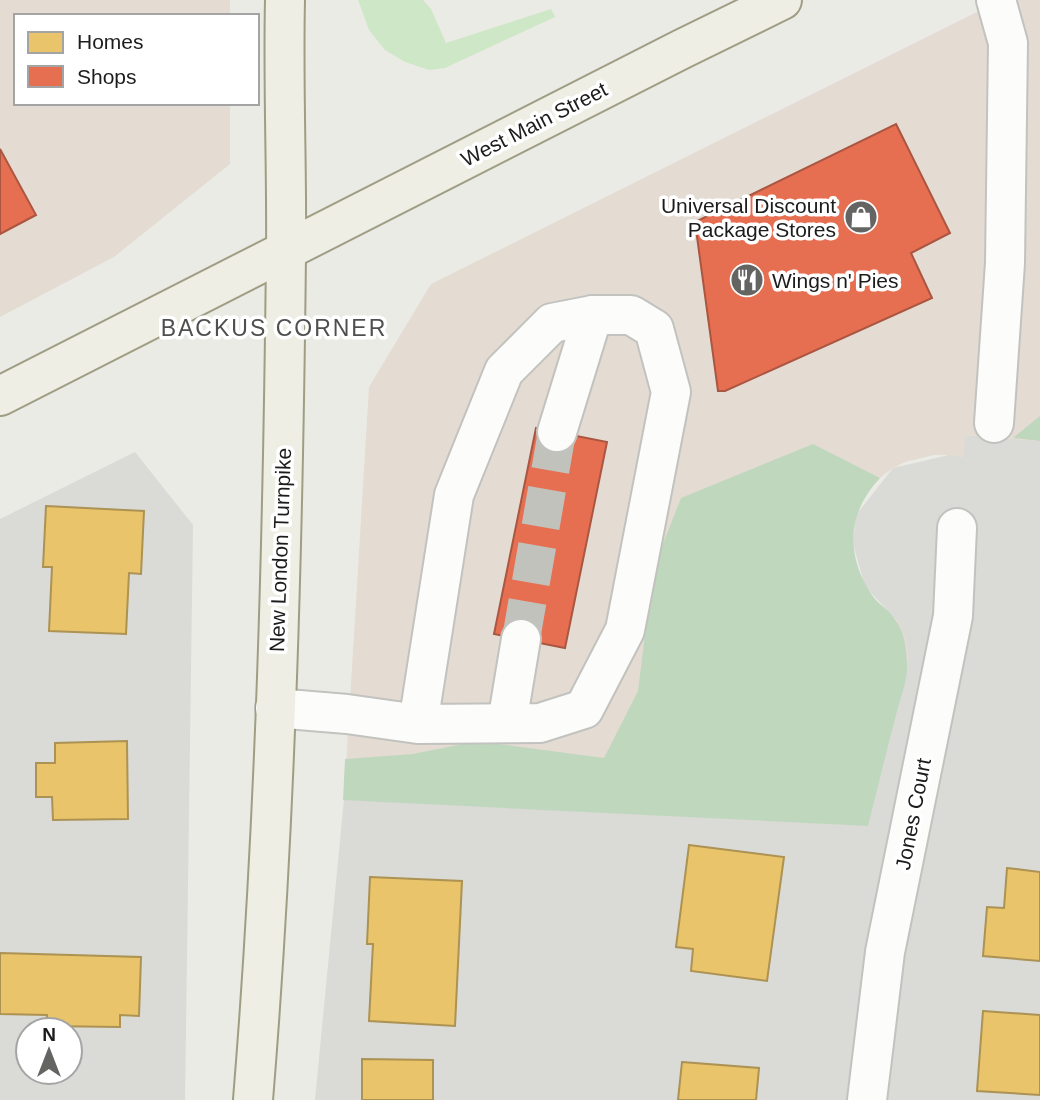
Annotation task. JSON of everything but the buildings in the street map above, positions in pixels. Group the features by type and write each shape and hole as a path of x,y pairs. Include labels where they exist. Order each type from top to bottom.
{"main road":[{"name":"New London Turnpike","path":"253,1100 264,974 283,456 285,0"},
{"name":"West Main Street","path":"0,396 782,0"}],"street":[{"path":"995,423 1005,263 1008,43 996,0"},
{"path":"275,708 418,724 540,723 583,709 625,630 671,392 654,328 631,315 593,315 552,323 504,372 454,495 418,724"},
{"path":"557,432 593,315"},
{"name":"Jones Court","path":"867,1100 885,952 953,616 957,528"},
{"path":"507,723 521,639"}],"shaded area":[{"path":"0,0 230,0 230,14 14,14 14,105 230,105 230,164 114,257 0,317"},
{"path":"1001,0 1040,0 1040,441 965,435 964,458 934,455 905,462 880,478 862,501 853,529 854,559 873,598 898,622 906,639 909,659 868,826 344,799 369,387 431,284"},
{"path":"965,435 1040,441 1040,1100 315,1100 344,799 898,622 865,586 853,544 856,515 893,468 949,455"},
{"path":"135,452 193,525 185,1100 0,1100 0,519"}],"green space":[{"path":"358,0 423,0 431,9 446,43 551,9 555,17 445,68 429,70 405,62 385,50 369,30"},
{"path":"1040,416 1040,441 1013,438"},
{"path":"813,444 880,478 861,505 856,520 854,550 863,580 874,598 889,612 902,631 906,649 905,681 868,826 343,800 345,759 413,754 477,741 604,758 638,691 653,569 681,498"}],"tunnel":[{"path":"521,639 557,432"}],"place":[{"name":"Universal Discount Package Stores","path":"861,217"},
{"name":"Wings n' Pies","path":"747,280"}],"district":[{"name":"BACKUS CORNER","path":"274,328"}]}
